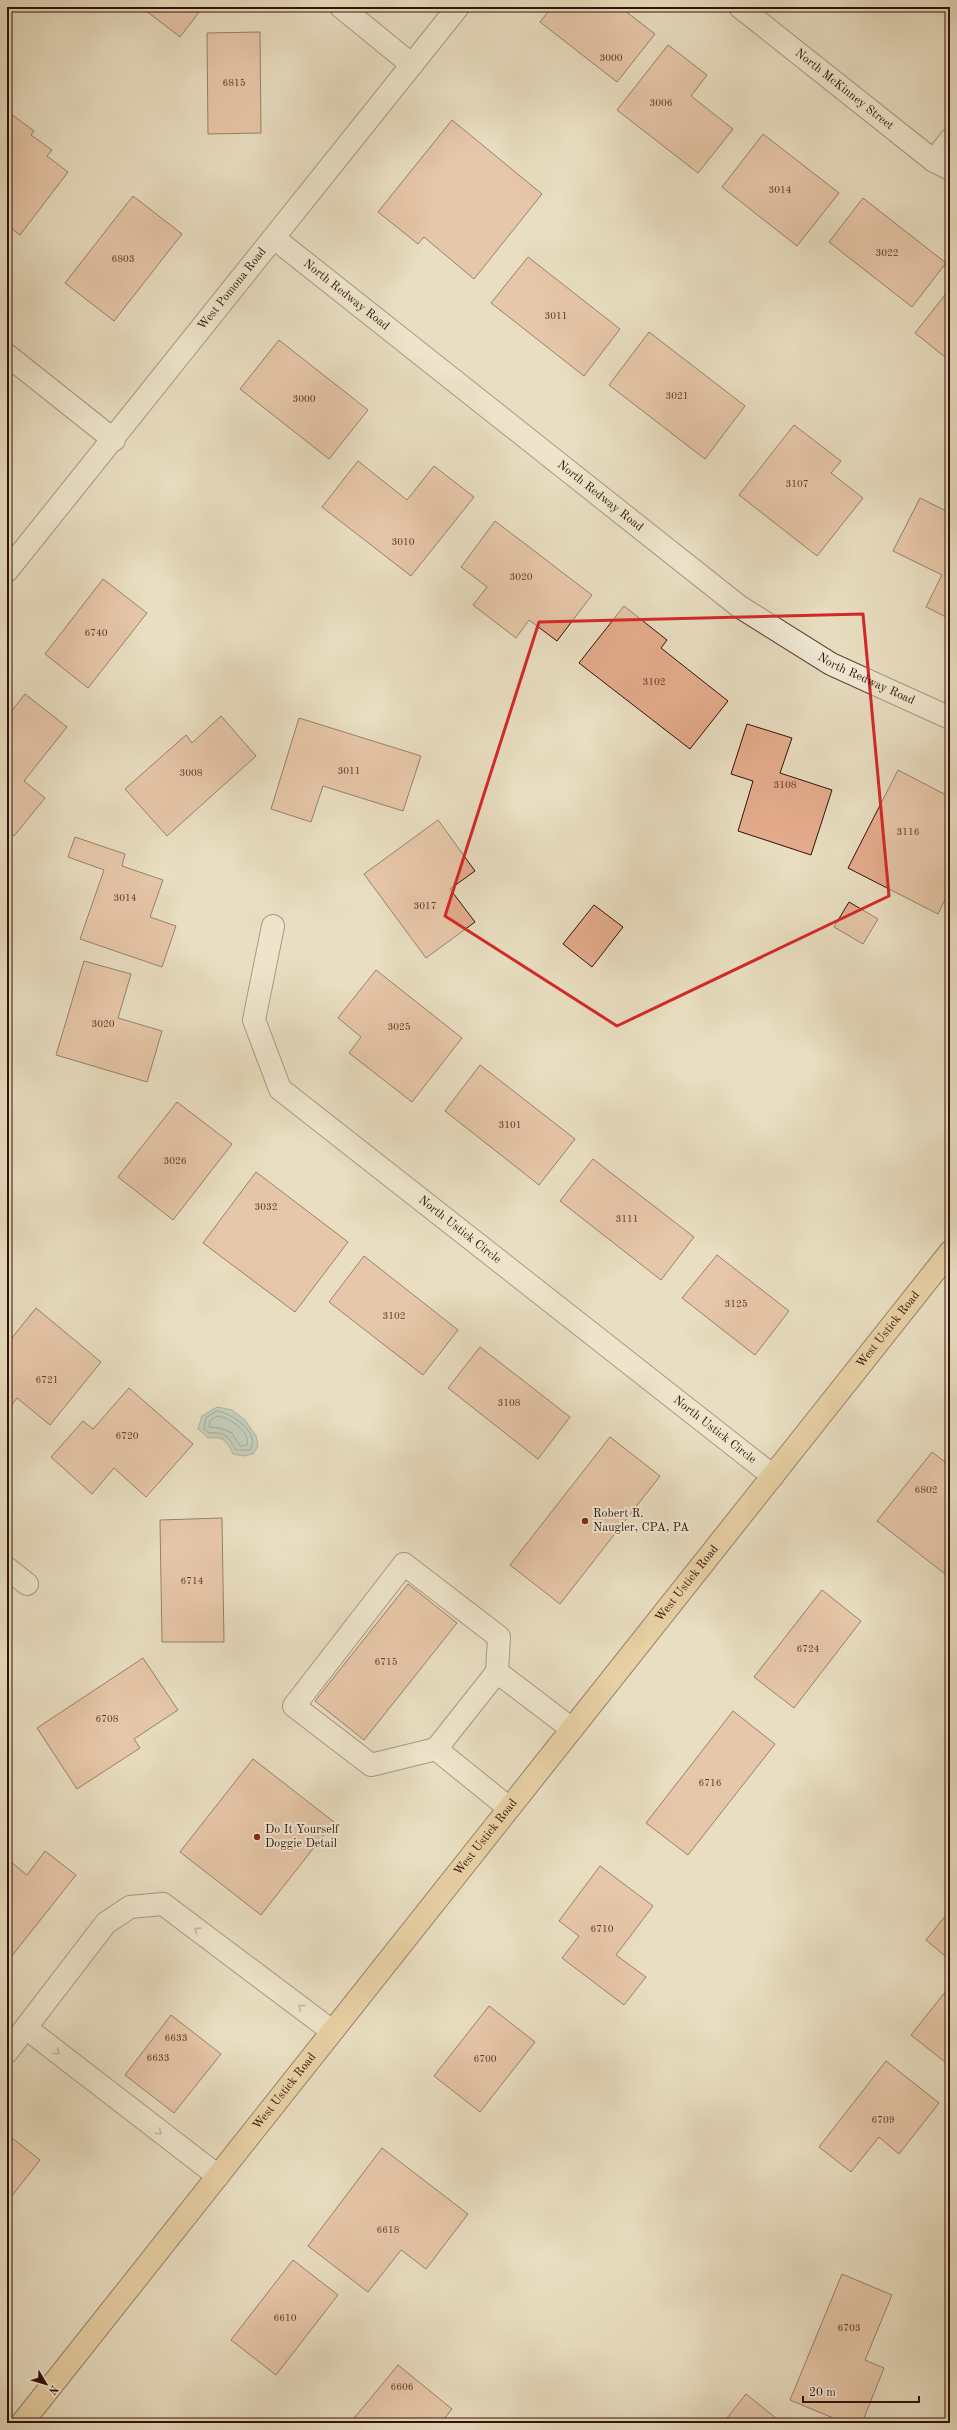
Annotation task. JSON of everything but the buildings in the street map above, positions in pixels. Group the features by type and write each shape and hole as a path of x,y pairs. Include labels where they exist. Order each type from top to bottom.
{"main road":[{"name":"West Ustick Road","path":"22,2423 950,1252"}],"street":[{"path":"341,7 412,65"},
{"name":"West Pomona Road","path":"7,571 114,440 458,7"},
{"name":"North McKinney Street","path":"740,7 942,165"},
{"path":"942,165 950,140"},
{"name":"North Redway Road","path":"274,238 740,607 832,664 950,718"},
{"path":"7,355 114,440"},
{"name":"North Ustick Circle","path":"273,926 254,1020 280,1089 773,1476"},
{"path":"404,1564 499,1637 497,1672 436,1749 371,1765 294,1706 404,1564"},
{"path":"7,1568 27,1584"},
{"path":"497,1672 572,1729"},
{"path":"436,1749 509,1808"},
{"path":"7,2052 106,1923 130,1907 163,1904 332,2031"},
{"path":"26,2028 218,2176"}],"highlighted area":[{"path":"863,614 889,896 617,1026 445,916 539,622"}],"water":[{"path":"217,1407 232,1410 245,1420 256,1436 258,1446 253,1454 243,1456 233,1454 224,1440 208,1438 198,1429 202,1416"}],"place":[{"name":"Robert R. Naugler, CPA, PA","path":"585,1521"},
{"name":"Do It Yourself Doggie Detail","path":"257,1837"}]}
